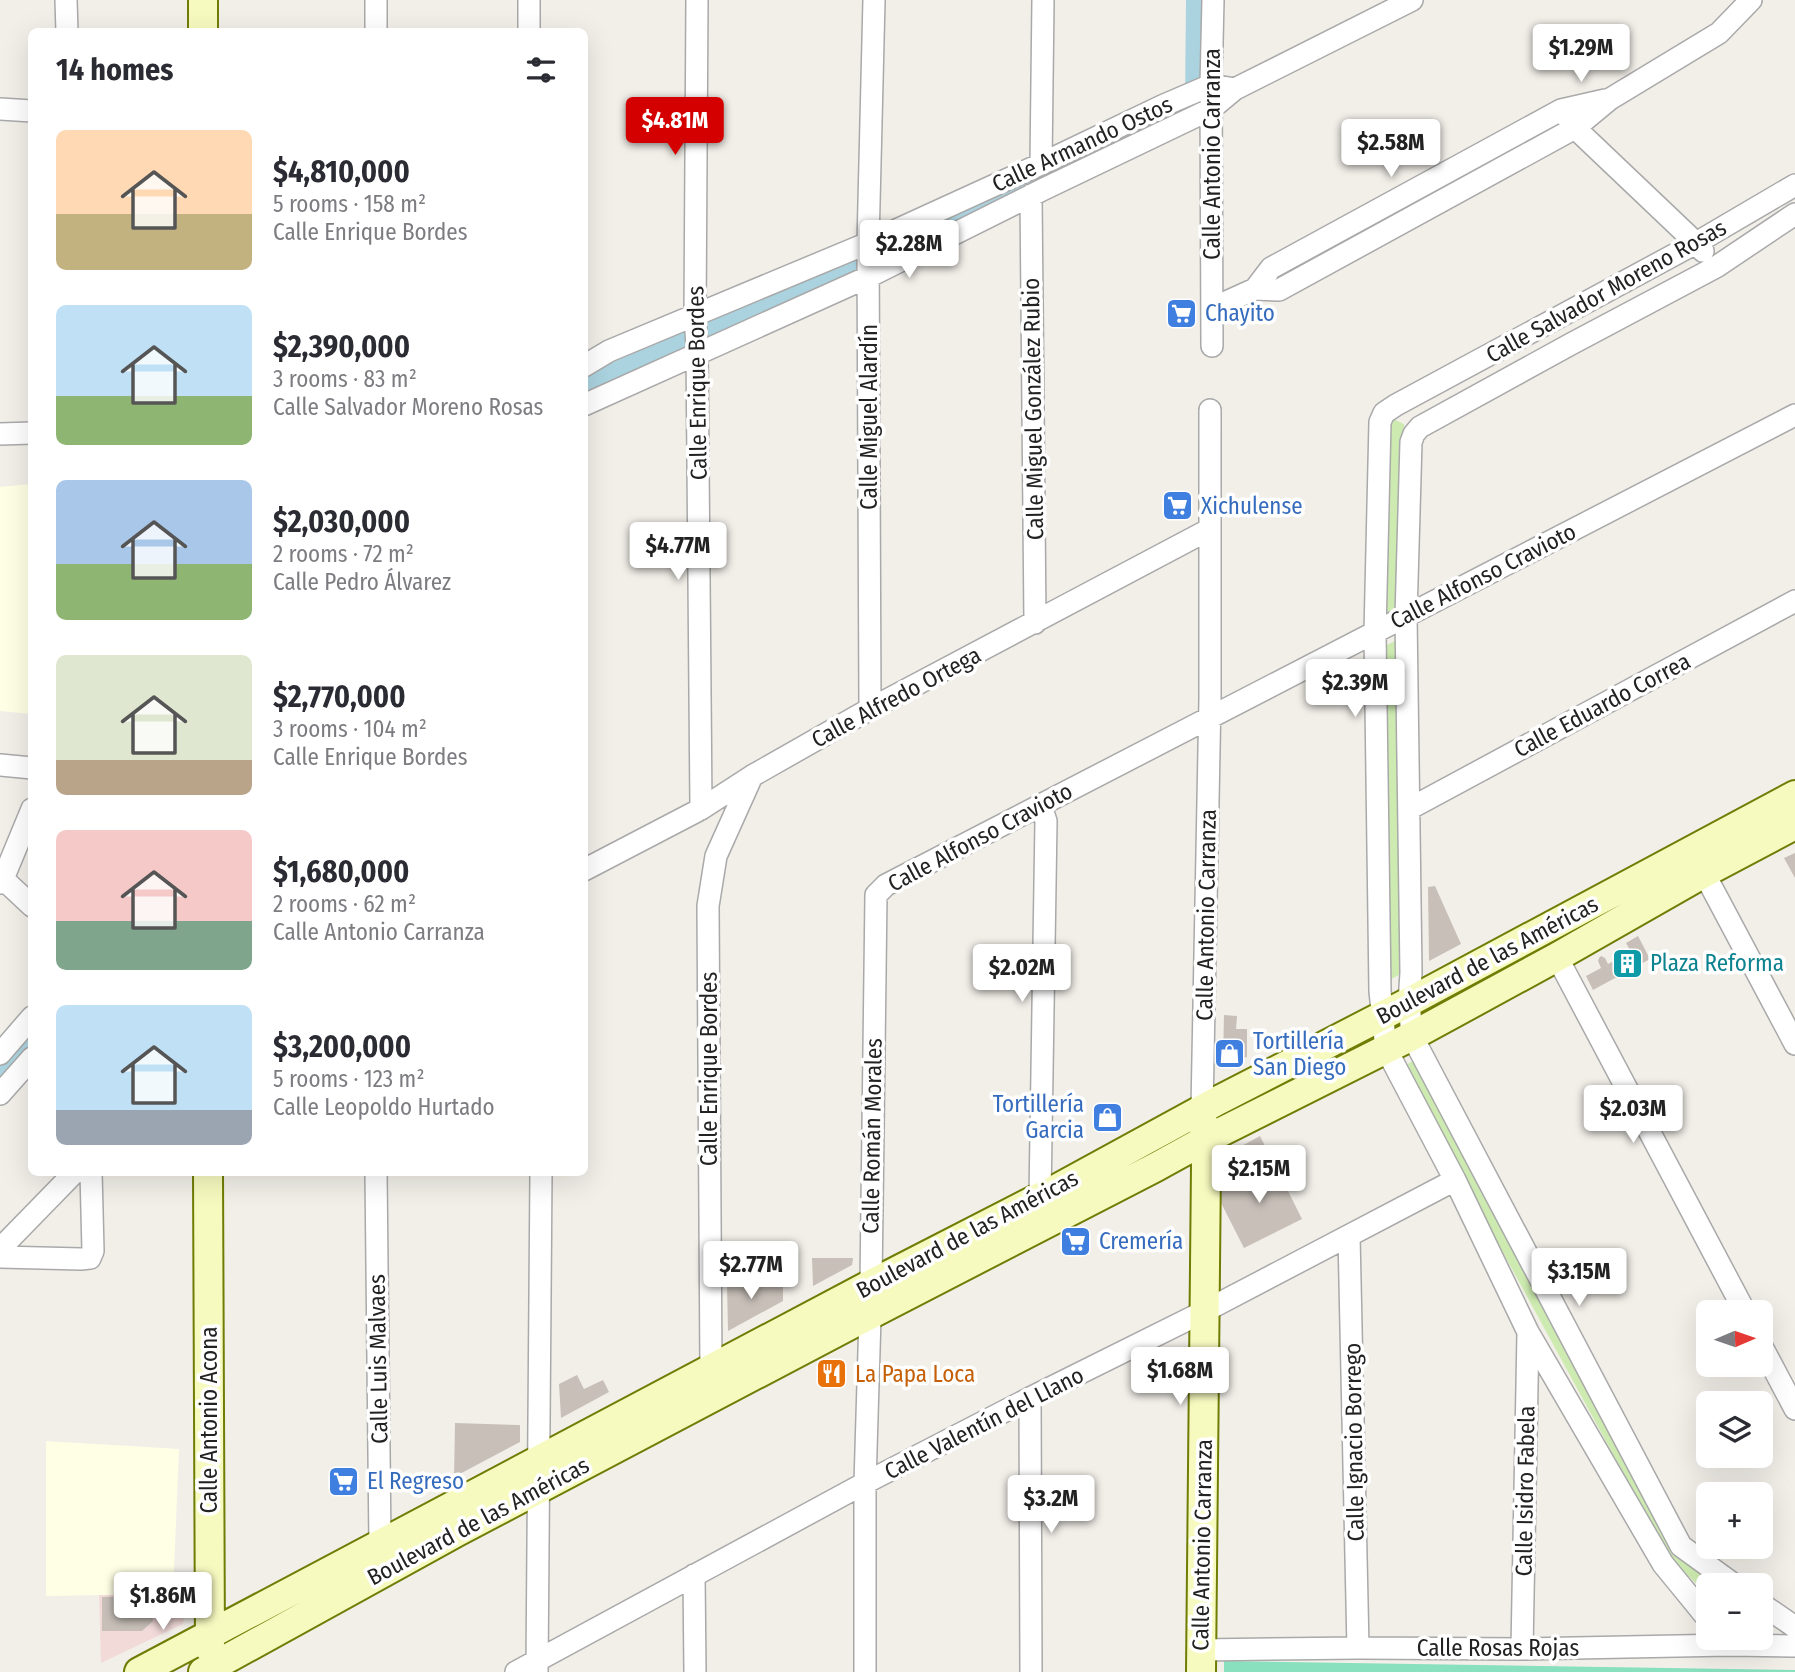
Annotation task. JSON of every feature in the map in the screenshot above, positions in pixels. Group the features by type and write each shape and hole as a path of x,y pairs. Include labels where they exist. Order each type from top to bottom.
{"main road":[{"path":"203,0 203,28"},
{"name":"Boulevard de las Américas","path":"139,1672 1409,1002 1795,795"},
{"name":"Boulevard de las Américas","path":"207,1670 364,1582 870,1314 1412,1036 1795,825"},
{"name":"Calle Antonio Carranza","path":"1201,1661 1206,1165 1202,1109"},
{"name":"Calle Antonio Acona","path":"207,1670 210,1636 208,1176"}],"street":[{"path":"66,0 67,28"},
{"path":"376,0 376,28"},
{"path":"529,0 529,28"},
{"name":"Calle Enrique Bordes","path":"697,0 695,315 701,809"},
{"name":"Calle Miguel Alardín","path":"870,709 868,243 874,0"},
{"path":"1041,164 1043,0"},
{"name":"Calle Antonio Carranza","path":"1212,346 1213,0"},
{"name":"Calle Armando Ostos","path":"588,403 868,277 1211,108 1235,89 1412,0"},
{"path":"1255,289 1279,290 1575,128 1610,99 1719,33 1751,0"},
{"name":"Calle Armando Ostos","path":"588,364 609,351 868,243 1162,106 1211,86 1235,89"},
{"path":"1213,309 1255,289 1271,268 1562,110 1610,99"},
{"path":"0,109 28,111"},
{"path":"1562,110 1575,128 1696,243 1716,267"},
{"name":"Calle Salvador Moreno Rosas","path":"1696,1604 1663,1564 1528,1332 1455,1180 1386,1049 1380,991 1375,633 1380,422 1384,413 1696,243 1795,185"},
{"name":"Calle Miguel González Rubio","path":"1031,195 1035,622"},
{"name":"Calle Salvador Moreno Rosas","path":"1718,1573 1681,1546 1412,1036 1409,1002 1406,616 1411,442 1420,427 1716,267 1795,214"},
{"path":"1416,395 1432,420"},
{"name":"Calle Antonio Carranza","path":"1202,1109 1209,718 1210,410"},
{"name":"Calle Alfonso Cravioto","path":"876,895 886,885 1795,415"},
{"path":"0,434 28,433"},
{"name":"Calle Alfredo Ortega","path":"588,868 701,809 752,776 870,709 1210,529"},
{"name":"Calle Eduardo Correa","path":"1409,809 1795,601"},
{"path":"0,765 28,768"},
{"name":"Calle Enrique Bordes","path":"711,1370 708,905 716,856 752,776"},
{"path":"1040,1197 1046,821 1041,806"},
{"path":"28,818 1,881 28,903"},
{"path":"1704,873 1795,1044"},
{"name":"Calle Román Morales","path":"865,1672 865,1483 871,1284 876,895"},
{"path":"1557,957 1739,1300"},
{"path":"0,1054 28,1022"},
{"path":"0,1094 28,1062"},
{"path":"0,1249 71,1176"},
{"path":"0,1257 90,1258 93,1251 91,1176"},
{"name":"Calle Luis Malvaes","path":"376,1176 380,1545"},
{"path":"537,1666 541,1176"},
{"name":"Calle Valentín del Llano","path":"516,1672 537,1666 694,1575 865,1483 1205,1311 1455,1180"},
{"name":"Calle Ignacio Borrego","path":"1349,1236 1358,1648"},
{"name":"Calle Isidro Fabela","path":"1522,1650 1528,1332"},
{"path":"1773,1368 1795,1409"},
{"path":"1030,1398 1031,1672"},
{"path":"694,1575 695,1672"},
{"path":"1773,1612 1795,1627"},
{"name":"Calle Rosas Rojas","path":"1201,1661 1358,1648 1522,1650 1696,1642"},
{"name":"Calle Rosas Rojas","path":"1773,1644 1795,1646"}],"shaded area":[{"path":"28,484 28,714 0,711 0,487"},
{"path":"46,1441 179,1449 173,1594 46,1596"},
{"path":"188,1594 183,1624 101,1663 99,1595"}],"green space":[{"path":"1389,417 1404,424 1402,614 1387,620"},
{"path":"1403,637 1404,972 1388,981 1387,645"},
{"path":"1415,1060 1674,1551 1702,1573 1696,1573 1696,1583 1669,1557 1402,1067"},
{"path":"1224,1661 1795,1670 1795,1672 1224,1672"}],"building":[{"path":"1795,853 1795,878 1784,858"},
{"path":"1435,886 1461,944 1429,961 1428,887"},
{"name":"Plaza Reforma","path":"1638,936 1650,959 1593,990 1586,976 1601,968 1599,958 1605,958 1608,964 1631,952 1626,943"},
{"path":"1224,1015 1237,1016 1236,1029 1247,1029 1247,1057 1223,1060"},
{"path":"1260,1136 1271,1158 1223,1183 1212,1162"},
{"path":"1273,1161 1302,1219 1244,1248 1215,1191"},
{"path":"812,1258 853,1258 852,1265 813,1286"},
{"path":"727,1284 783,1285 783,1301 728,1331"},
{"path":"577,1375 584,1389 603,1380 609,1392 561,1418 559,1384"},
{"path":"455,1423 520,1425 520,1442 454,1477"},
{"path":"102,1597 152,1597 153,1621 142,1631 102,1631"}],"waterway":[{"path":"1194,103 1195,0"},
{"path":"890,249 1134,135"},
{"path":"588,383 850,267"},
{"path":"0,1073 28,1042"}],"place":[{"name":"Chayito","path":"1182,313"},
{"name":"Xichulense","path":"1178,506"},
{"name":"Plaza Reforma","path":"1627,963"},
{"name":"Tortillería San Diego","path":"1230,1054"},
{"name":"Tortillería Garcia","path":"1107,1117"},
{"name":"Cremería","path":"1076,1241"},
{"name":"La Papa Loca","path":"832,1374"},
{"name":"El Regreso","path":"344,1481"}]}
